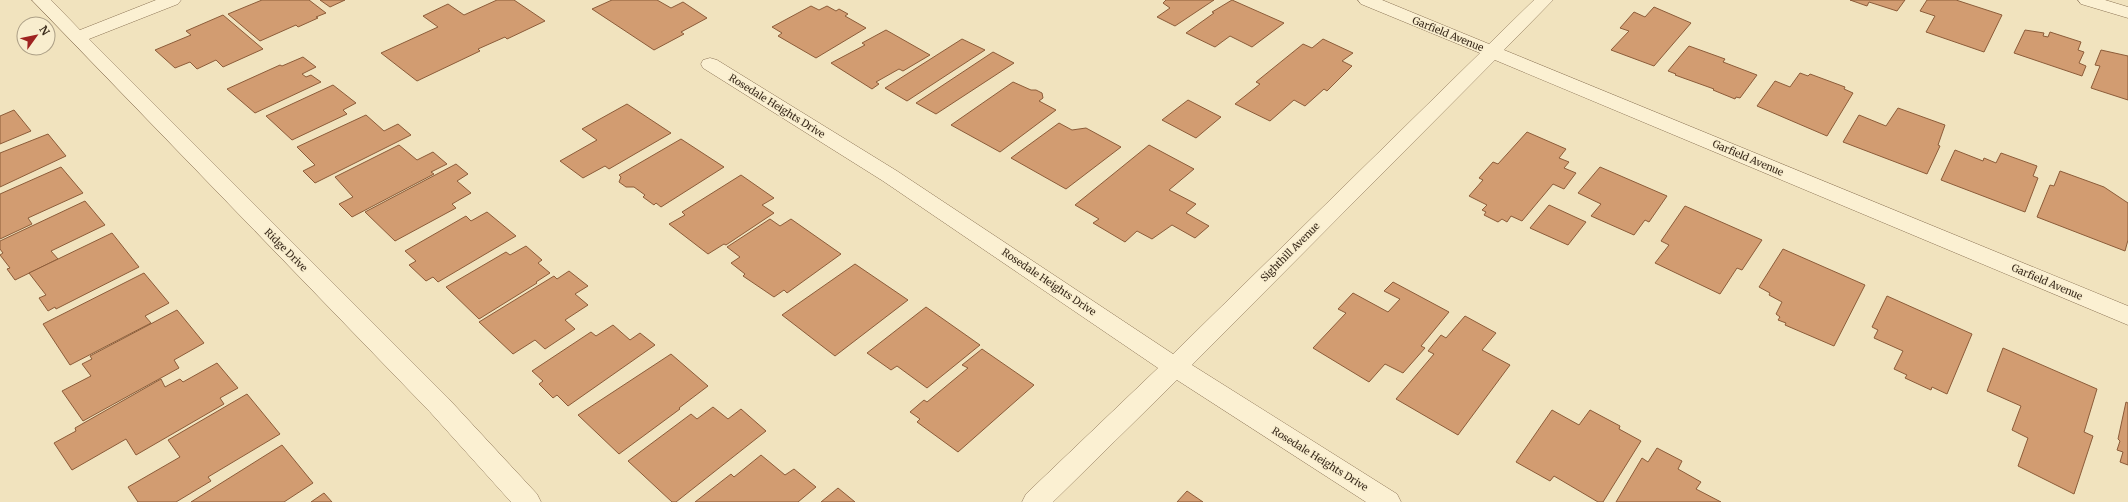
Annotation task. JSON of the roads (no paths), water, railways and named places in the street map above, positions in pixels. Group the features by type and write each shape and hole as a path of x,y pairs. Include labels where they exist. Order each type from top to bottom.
{"street":[{"name":"Ridge Drive","path":"41,0 439,405 528,502"},
{"path":"77,37 172,0"},
{"name":"Garfield Avenue","path":"1367,0 2128,316"},
{"name":"Sighthill Avenue","path":"1035,502 1175,367 1491,51 1544,0"},
{"path":"2087,0 2128,13"},
{"name":"Rosedale Heights Drive","path":"710,64 890,176 1175,367 1388,502"}]}
